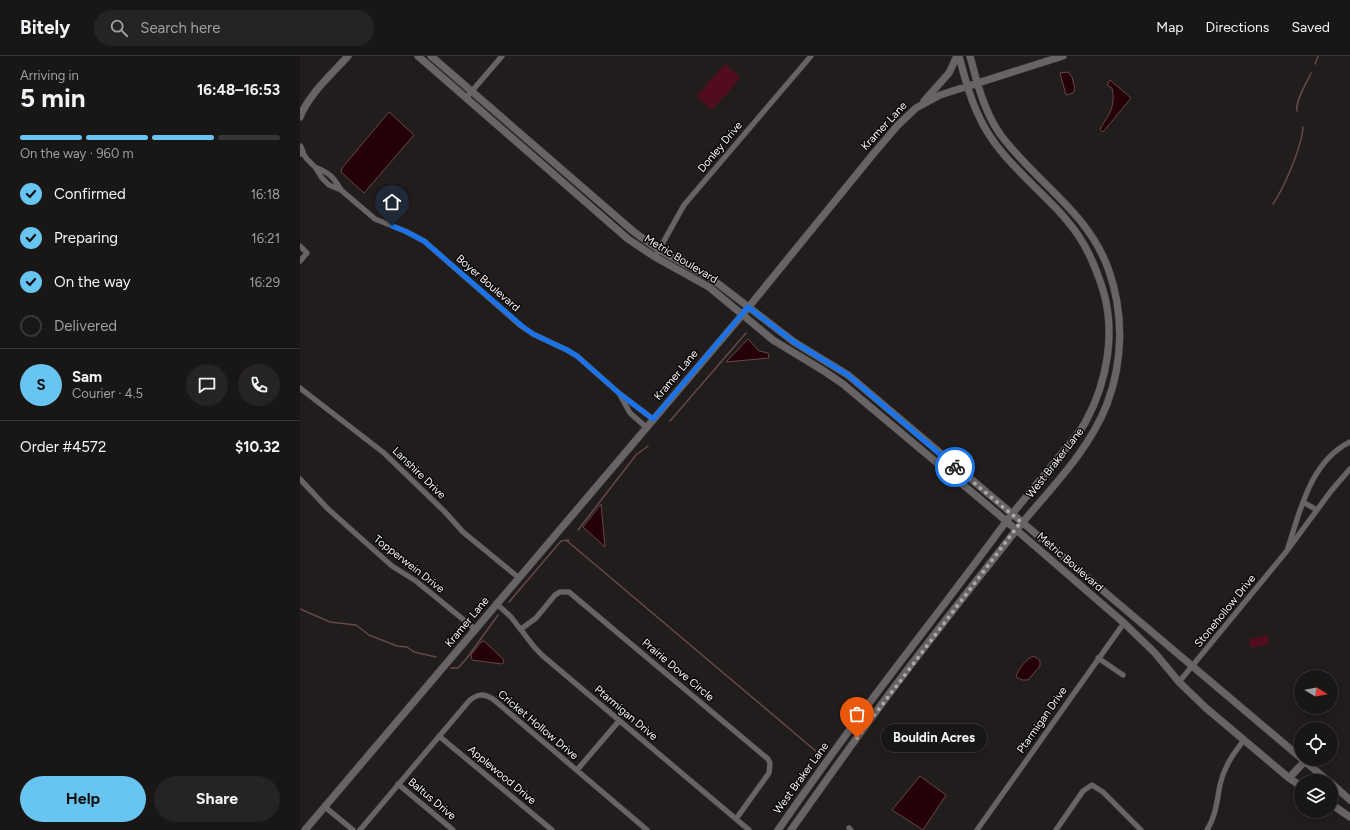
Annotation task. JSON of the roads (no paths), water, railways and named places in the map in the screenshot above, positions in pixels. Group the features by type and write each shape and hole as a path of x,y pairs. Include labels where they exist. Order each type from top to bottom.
{"main road":[{"path":"300,117 311,98 348,56"},
{"name":"Metric Boulevard","path":"418,56 614,228 655,257 709,287 773,340 843,384 1124,623 1155,653 1179,682 1206,708 1294,781"},
{"name":"Metric Boulevard","path":"431,56 620,222 659,250 712,279 794,342 840,369 1294,751"},
{"path":"921,104 949,73 958,56"},
{"name":"West Braker Lane","path":"778,830 870,702 1006,522 1076,437 1086,421 1103,379 1107,354 1107,315 1103,291 1091,259 1078,235 1046,198 1019,172 995,144 979,117 966,86 958,56"},
{"name":"West Braker Lane","path":"790,830 947,618 1021,522 1080,452 1100,419 1107,404 1115,376 1119,355 1119,326 1115,292 1109,270 1096,243 1079,218 1018,155 999,132 989,116 970,56"},
{"name":"Kramer Lane","path":"306,830 496,603 519,578 743,314 898,125 921,104 940,95 977,82 1063,56"},
{"path":"1046,198 1052,189"},
{"path":"1107,315 1118,313"},
{"path":"1108,328 1119,326"},
{"path":"881,416 887,409"},
{"path":"940,610 947,618"},
{"path":"870,702 878,710"},
{"path":"1289,778 1298,766"},
{"name":"Metric Boulevard","path":"1311,766 1320,774"},
{"path":"1338,789 1350,800"},
{"path":"1338,809 1350,817"}],"street":[{"path":"466,98 502,56"},
{"name":"Donley Drive","path":"655,257 684,205 811,56"},
{"name":"Boyer Boulevard","path":"301,151 329,185 341,190 375,219 405,231 424,241 522,326 533,334 577,356 620,394 653,419"},
{"name":"Boyer Boulevard","path":"315,167 327,172 334,178 341,190"},
{"path":"300,246 307,253 300,261"},
{"name":"Lanshire Drive","path":"300,388 384,453 445,512 463,532 519,578"},
{"name":"Boyer Boulevard","path":"620,394 630,413 646,427"},
{"name":"Stonehollow Drive","path":"1286,552 1311,483 1324,463 1343,446 1350,442"},
{"name":"Stonehollow Drive","path":"1179,682 1286,552 1331,491 1350,469"},
{"name":"Topperwein Drive","path":"300,479 328,508 392,566 416,581 475,629"},
{"path":"1303,502 1317,510"},
{"name":"Prairie Dove Circle","path":"521,629 536,618 555,595 560,592 569,592 768,759 770,763 769,773 736,819"},
{"name":"Ptarmigan Drive","path":"496,603 521,629 543,656 749,830"},
{"name":"Ptarmigan Drive","path":"977,830 1124,623"},
{"path":"1098,658 1123,675"},
{"name":"Cricket Hollow Drive","path":"360,830 469,701 476,696 482,695 493,699 647,830"},
{"path":"577,770 620,721"},
{"name":"Applewood Drive","path":"439,736 552,830"},
{"path":"1207,830 1214,815 1220,785 1225,770 1232,756 1244,740"},
{"name":"Baltus Drive","path":"398,784 453,830"},
{"path":"1056,830 1083,791 1092,785 1103,792 1141,830"},
{"path":"325,807 352,830"}],"waterway":[{"path":"1315,64 1318,56"},
{"path":"1297,111 1299,97 1311,73"},
{"path":"1273,204 1292,167 1303,127"},
{"path":"670,421 746,333"},
{"path":"578,530 636,455 648,446"},
{"path":"566,540 817,752"},
{"path":"509,602 561,541 569,540"},
{"path":"300,609 330,622 356,625 369,635 397,646 407,647 414,652 436,657"},
{"path":"451,668 458,668 467,658 498,615"}],"place":[{"name":"Bouldin Acres","path":"857,738"}]}
